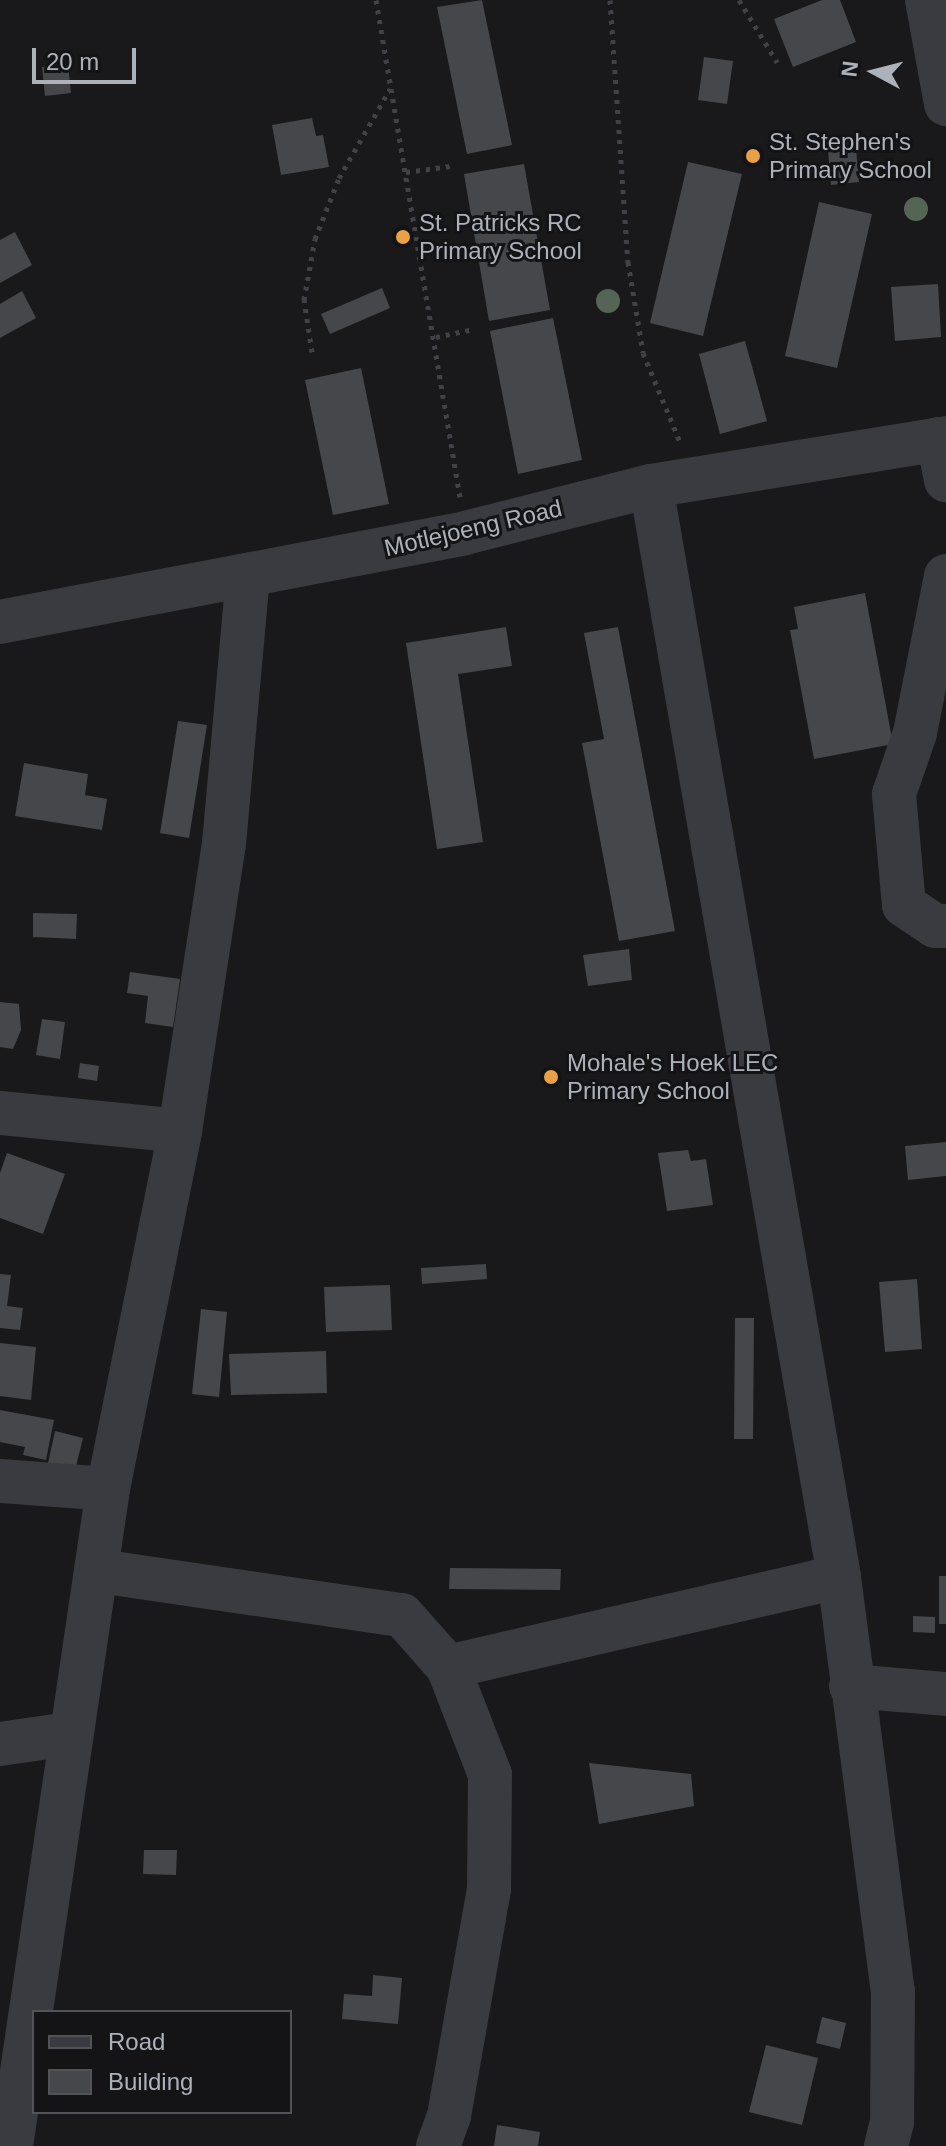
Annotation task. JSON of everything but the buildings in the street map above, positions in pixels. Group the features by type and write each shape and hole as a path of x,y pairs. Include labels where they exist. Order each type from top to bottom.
{"street":[{"path":"927,0 946,104"},
{"name":"Motlejoeng Road","path":"0,622 465,533 672,483 943,452"},
{"path":"672,483 839,1577 893,1991 892,2122 886,2146"},
{"path":"11,2146 69,1734 99,1571 108,1489 180,1131 224,844 248,575"},
{"path":"946,576 915,733 894,794 904,905 935,926 946,926"},
{"path":"0,1113 180,1131"},
{"path":"0,1481 108,1489"},
{"path":"99,1571 402,1615 448,1667 490,1775 489,1889 449,2116 438,2146"},
{"path":"448,1667 839,1577"},
{"path":"851,1686 946,1694"},
{"path":"0,1744 69,1734"}],"path":[{"path":"376,0 436,337 465,533"},
{"path":"610,0 628,262 643,353 666,397 672,483"},
{"path":"739,0 777,62"},
{"path":"312,352 304,300 315,239 339,178 391,88"},
{"path":"406,172 451,166"},
{"path":"436,337 473,329"}],"place":[{"name":"St. Stephen's Primary School","path":"753,156"},
{"name":"St. Patricks RC Primary School","path":"403,237"},
{"name":"Mohale's Hoek LEC Primary School","path":"551,1077"}]}
